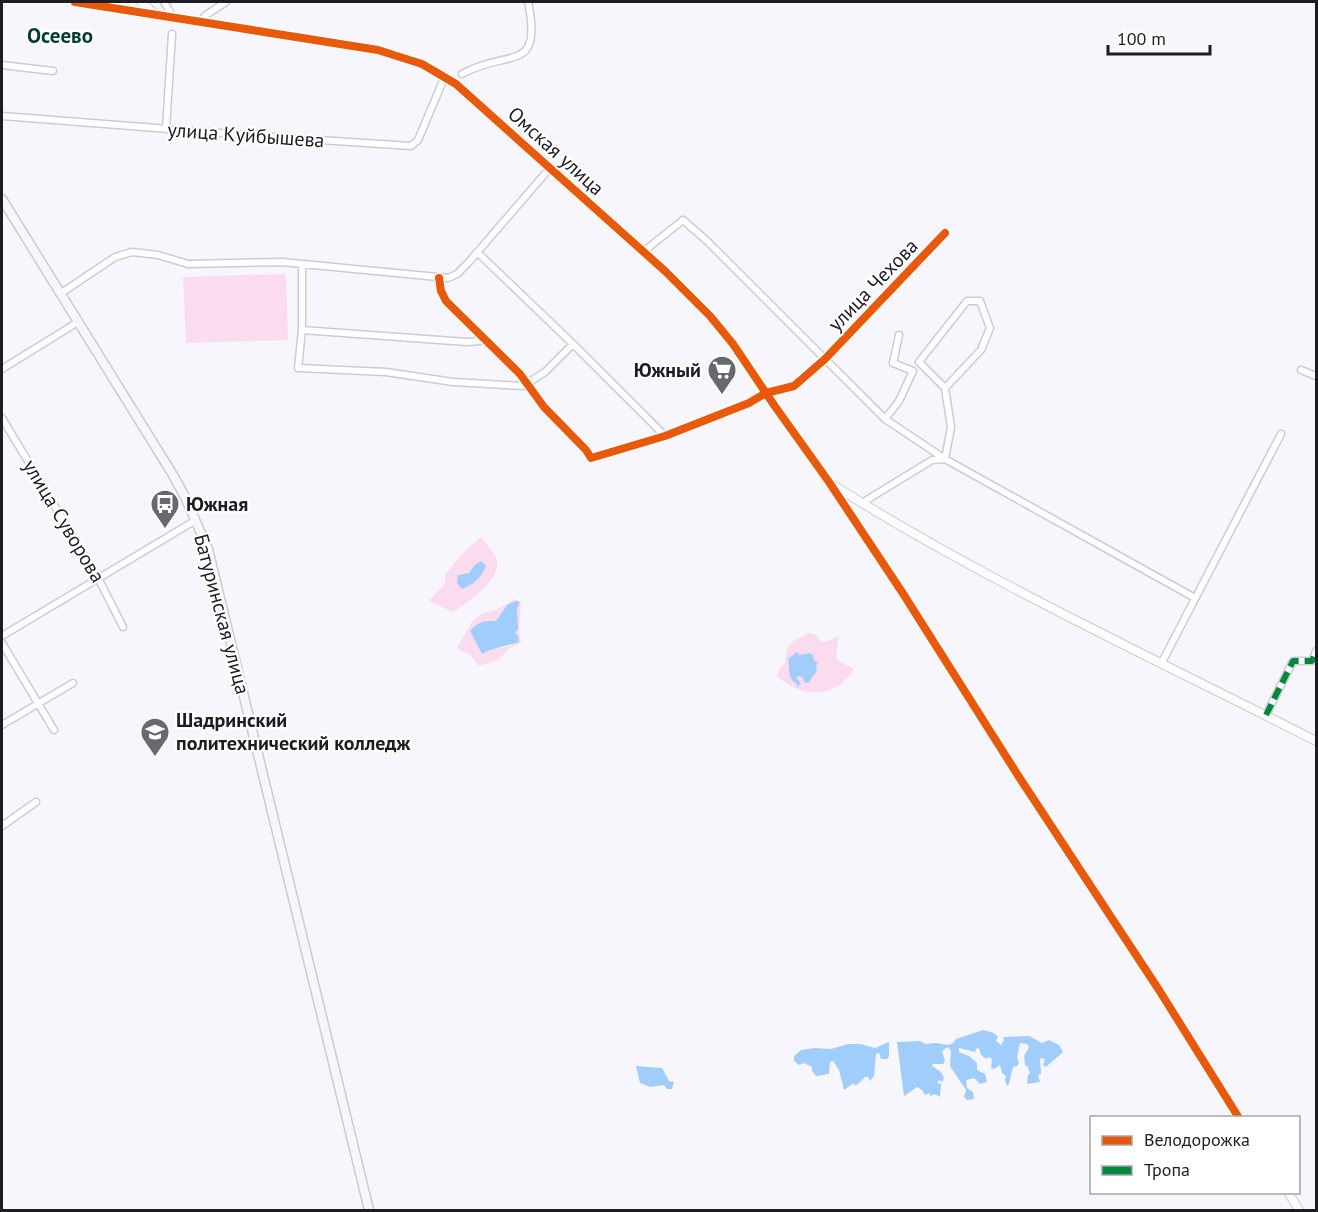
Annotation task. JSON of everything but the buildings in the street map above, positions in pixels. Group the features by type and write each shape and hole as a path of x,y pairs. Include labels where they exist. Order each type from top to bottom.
{"main road":[{"name":"Батуринская улица","path":"2,199 173,475 196,520 212,564 369,1210"}],"street":[{"name":"Омская улица","path":"75,2 394,53 422,64 456,84 644,252 710,316 733,344 829,482 1159,990 1238,1116"},
{"path":"100,2 110,8 123,2"},
{"name":"Омская улица","path":"141,2 156,14"},
{"path":"164,2 173,17"},
{"path":"200,22 206,15 226,2"},
{"path":"462,74 490,62 520,56 526,52 532,38 528,2"},
{"path":"166,129 172,34"},
{"path":"2,65 52,71"},
{"name":"улица Куйбышева","path":"2,116 411,146 418,140 445,76"},
{"path":"60,294 115,257 132,252 158,255 188,264 254,261 417,273 448,278 457,274 550,168"},
{"name":"улица Чехова","path":"644,252 683,220 706,240 885,419 945,459 1195,598"},
{"name":"улица Чехова","path":"825,359 945,233"},
{"path":"477,252 665,436"},
{"path":"302,265 302,330 298,368 386,372 495,386 523,386 545,372 573,344"},
{"path":"439,278 441,291 446,301 528,384 544,407 591,458 665,436 749,403 766,393 794,386 825,359"},
{"path":"862,503 932,459 945,459 951,427 945,388 919,362 967,301 980,301 990,328 981,350 945,388"},
{"path":"2,369 78,322"},
{"path":"302,330 467,342 480,340 483,337"},
{"path":"885,419 899,401 913,371 893,363 899,335"},
{"path":"1301,370 1317,376"},
{"name":"улица Суворова","path":"2,418 98,578 123,627"},
{"path":"1162,662 1281,434"},
{"path":"829,482 911,533 1317,741"},
{"path":"2,636 196,520"},
{"path":"2,643 54,730"},
{"path":"1266,715 1293,661 1312,661 1317,651"},
{"path":"2,725 73,683"},
{"path":"2,826 36,802"},
{"path":"1289,1194 1299,1210"}],"shaded area":[{"path":"286,274 288,340 186,343 183,277"},
{"path":"481,537 497,561 494,576 482,590 453,612 429,601 445,583 445,574"},
{"path":"515,599 521,602 519,631 521,643 510,648 498,660 479,666 469,653 457,648 471,623 483,613 496,610","holes":["511,604 518,611 511,646 482,654 475,640 486,620 496,621 507,605"]},
{"path":"808,633 815,634 821,642 839,635 836,659 854,669 847,679 828,691 807,692 797,689 777,676 780,667 785,664 790,644"}],"water":[{"path":"481,561 486,566 482,574 474,583 462,589 457,583 458,575 469,573"},
{"path":"516,601 520,602 517,608 518,629 515,633 519,642 482,654 470,631 481,622 496,621 507,605"},
{"path":"797,652 800,655 810,653 814,661 818,662 817,671 808,683 804,682 803,677 796,678 801,683 797,688 797,684 790,676 788,659"},
{"path":"983,1030 994,1033 998,1037 996,1041 1001,1045 1003,1037 1029,1036 1042,1043 1049,1040 1059,1045 1063,1052 1046,1067 1043,1065 1045,1059 1040,1058 1041,1074 1038,1075 1040,1082 1027,1084 1028,1074 1030,1074 1025,1065 1024,1056 1029,1047 1027,1044 1020,1043 1017,1058 1019,1063 1013,1067 1007,1086 1006,1076 1002,1073 1000,1065 994,1069 991,1068 992,1059 989,1057 986,1059 981,1055 979,1048 975,1052 959,1048 959,1052 969,1056 977,1063 977,1070 985,1074 987,1082 980,1084 974,1078 966,1080 967,1088 973,1092 974,1099 967,1100 964,1097 966,1090 950,1066 951,1051 948,1047 942,1051 945,1061 943,1064 932,1066 941,1072 944,1078 942,1082 939,1080 938,1082 938,1084 941,1083 940,1097 935,1094 930,1096 930,1093 925,1095 917,1087 904,1096 897,1042 920,1041 926,1044 948,1045 956,1039"},
{"path":"889,1042 889,1057 881,1059 879,1053 876,1054 874,1076 870,1081 868,1077 865,1077 857,1085 854,1083 844,1090 839,1070 833,1061 830,1062 829,1074 816,1076 812,1067 804,1063 799,1065 794,1061 794,1056 801,1050 831,1049 848,1044 875,1048"},
{"path":"636,1066 662,1068 669,1081 674,1082 672,1089 667,1089 664,1085 650,1087 640,1083"}],"marked path":[{"path":"1266,715 1293,661 1312,661 1316,651"}],"cycle path":[{"path":"75,2 378,50 422,64 456,84 665,271 710,316 733,344 829,482 1159,990 1238,1116"},
{"path":"439,278 441,291 446,301 520,374 544,407 591,458 665,436 749,403 766,393 794,386 825,359 945,233"}],"place":[{"name":"Южный","path":"722,396"},
{"name":"Южная","path":"165,530"},
{"name":"Шадринский политехнический колледж","path":"155,758"}],"district":[{"name":"Осеево","path":"60,36"}]}
